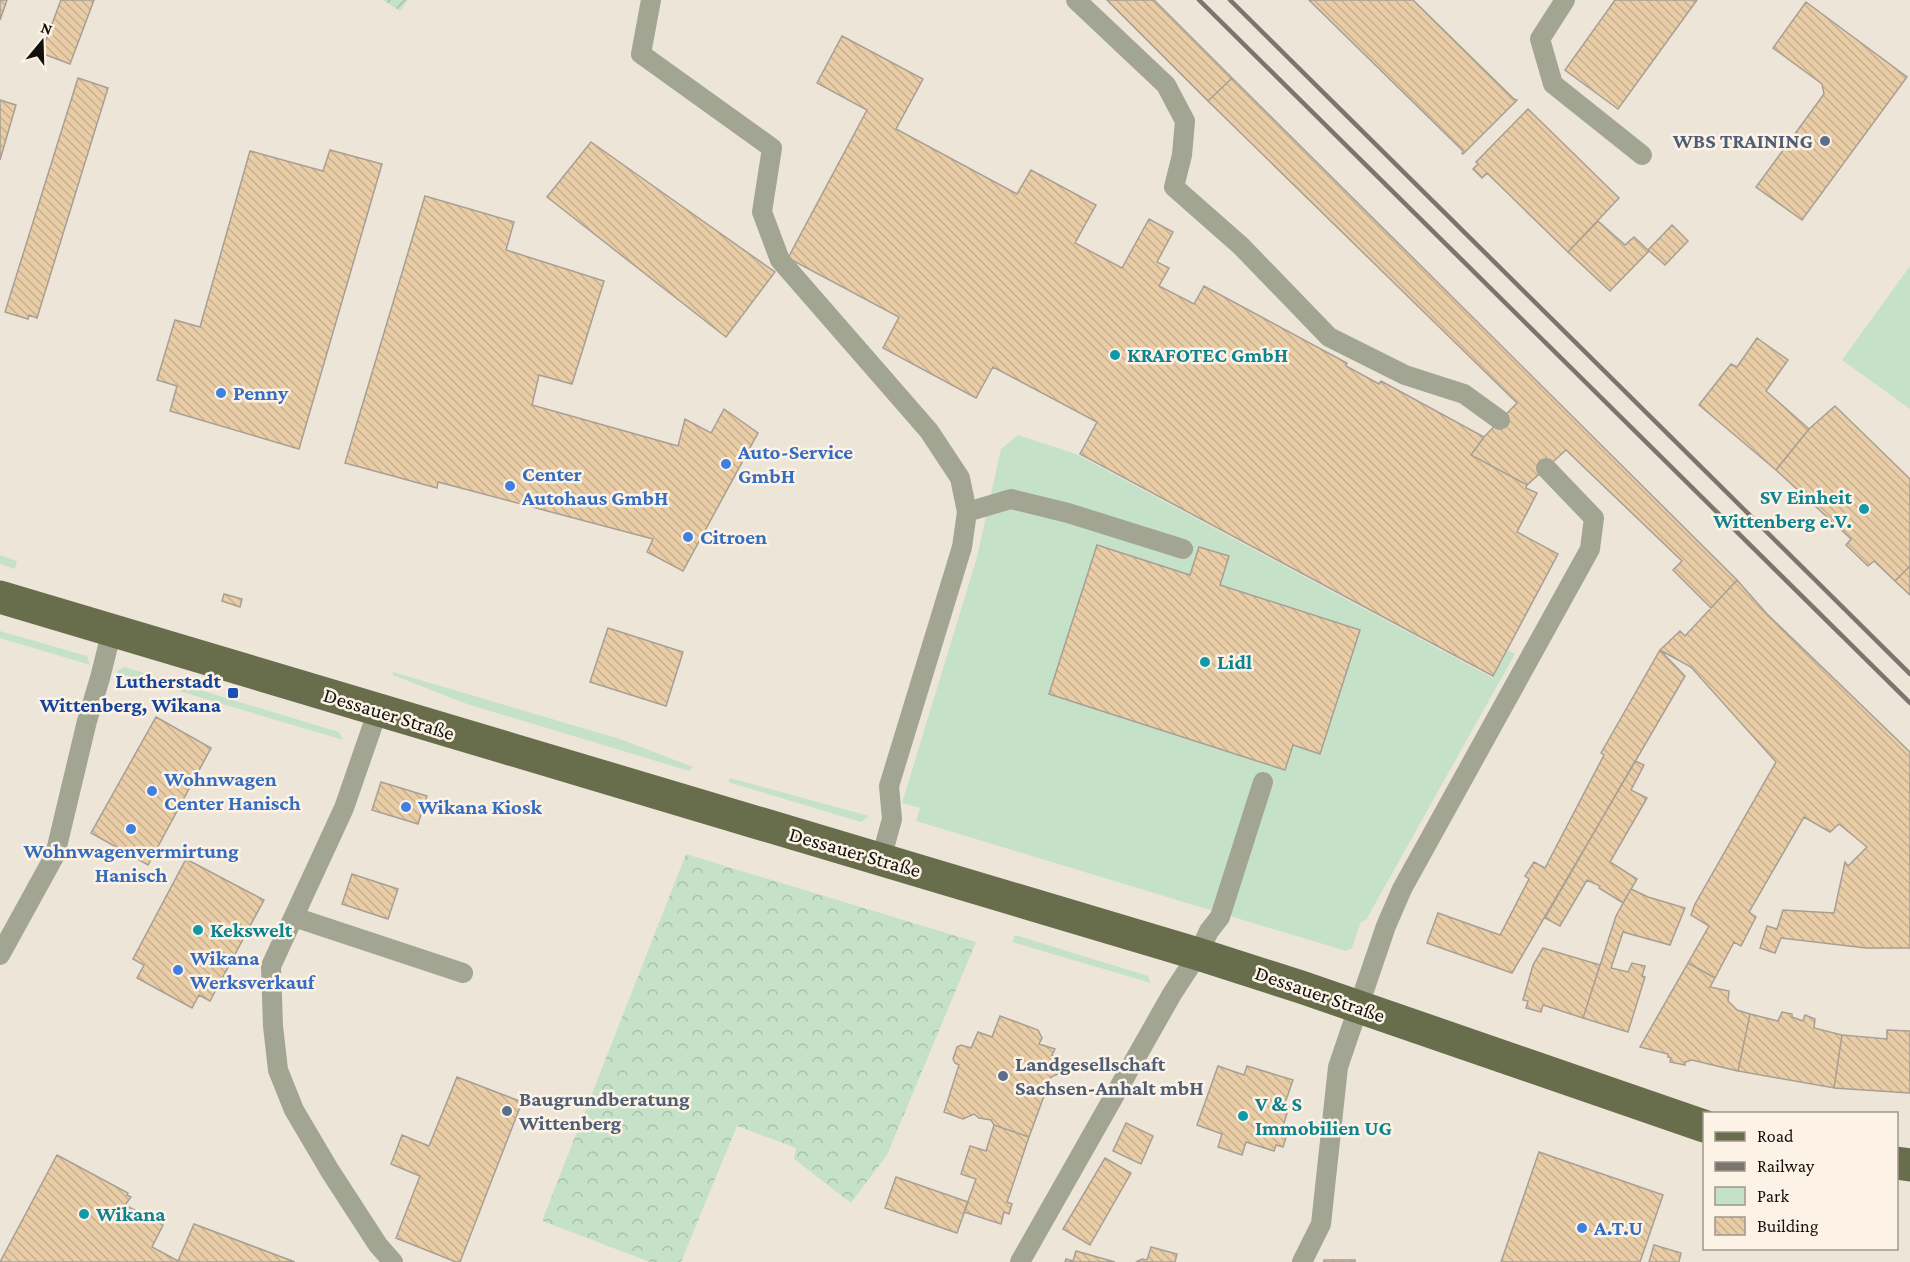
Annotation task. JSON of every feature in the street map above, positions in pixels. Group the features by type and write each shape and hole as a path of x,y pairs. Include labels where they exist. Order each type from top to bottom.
{"main road":[{"name":"Dessauer Straße","path":"0,597 1198,954 1703,1126"}],"lane":[{"path":"651,0 641,54 772,148 762,212 780,260 929,431 960,478 967,512 962,547 889,786 892,819 881,859"},
{"path":"1077,0 1166,85 1185,121 1182,155 1174,187 1241,246 1329,337 1405,375 1464,394 1500,420"},
{"path":"1565,0 1540,39 1553,84 1642,155"},
{"path":"1302,1262 1321,1224 1338,1067 1386,926 1402,889 1590,549 1594,518 1546,468"},
{"path":"967,512 1011,499 1068,513 1183,549"},
{"path":"0,955 55,855 87,721 112,630"},
{"path":"378,710 344,808 271,966 273,1026 278,1070 294,1110 378,1245 393,1262"},
{"path":"1020,1262 1172,994 1198,954 1209,931 1221,916 1263,783"},
{"path":"294,917 463,973"}],"green space":[{"path":"383,0 408,0 400,11"},
{"path":"1910,266 1910,409 1842,360"},
{"path":"1018,435 1076,454 1493,678 1508,650 1515,654 1366,920 1361,922 1352,948 1346,951 916,821 920,808 902,803 977,557 1001,449"},
{"path":"0,555 17,561 15,569 0,564"},
{"path":"0,631 87,656 90,665 0,638"},
{"path":"124,667 339,732 343,740 115,672"},
{"path":"393,672 620,739 693,767 689,771 464,703 393,675"},
{"path":"730,778 869,816 861,822 728,782"},
{"path":"686,854 976,942 887,1155 851,1203 794,1159 796,1148 737,1126 681,1262 650,1262 542,1221"},
{"path":"1015,935 1148,976 1151,983 1012,942"}],"building":[{"path":"0,0 7,0 0,20"},
{"path":"61,0 94,0 70,64 41,53"},
{"path":"1107,0 1154,0 1232,78 1208,101"},
{"path":"1309,0 1413,0 1517,100 1463,154 1463,151"},
{"path":"1615,0 1697,0 1618,109 1565,70"},
{"name":"WBS TRAINING","path":"1806,2 1907,77 1802,220 1756,187 1824,94 1822,84 1773,48"},
{"name":"KRAFOTEC GmbH","path":"842,36 923,79 896,129 1017,194 1031,170 1096,205 1075,243 1122,268 1149,219 1173,232 1157,262 1169,268 1159,286 1194,304 1204,286 1347,363 1346,366 1379,384 1381,381 1484,437 1471,455 1527,485 1526,488 1537,493 1517,532 1558,554 1493,676 1080,454 1097,422 993,367 976,398 883,348 899,317 788,258 867,110 817,83"},
{"path":"78,78 108,88 37,318 29,315 28,319 5,312"},
{"path":"1232,78 1737,580 1711,608 1673,570 1682,561 1566,450 1527,485 1471,455 1484,437 1517,403 1208,101"},
{"path":"0,100 16,105 0,160"},
{"path":"1528,109 1619,198 1568,252 1487,173 1482,178 1473,169 1478,164 1476,162"},
{"path":"591,142 775,272 726,337 547,197"},
{"path":"330,150 382,164 299,449 170,411 177,386 157,380 175,320 200,327 250,151 323,171"},
{"path":"425,196 514,222 506,250 604,281 572,384 539,375 532,405 678,446 685,419 711,433 724,409 758,433 683,571 647,552 653,539 438,482 437,488 345,463"},
{"path":"1598,221 1625,245 1634,237 1649,251 1610,291 1568,252"},
{"path":"1672,225 1688,241 1665,265 1648,250"},
{"path":"1757,338 1788,360 1766,391 1809,429 1776,470 1699,405 1731,364 1737,367"},
{"name":"SV Einheit Wittenberg e.V.","path":"1835,406 1910,479 1910,566 1895,581 1874,561 1868,566 1846,545 1851,539 1776,470 1809,429"},
{"name":"Lidl","path":"1097,545 1190,575 1199,547 1229,556 1220,585 1360,630 1320,754 1293,745 1285,770 1049,694"},
{"path":"1910,566 1910,595 1895,581"},
{"path":"1737,580 1767,614 1910,752 1910,948 1866,948 1781,938 1775,953 1760,948 1767,926 1777,929 1783,910 1834,913 1845,862 1848,866 1867,847 1839,824 1830,832 1804,817 1749,912 1756,917 1741,946 1734,942 1715,978 1688,963 1709,926 1691,915 1695,904 1776,762 1691,667 1660,650 1680,631 1685,636"},
{"path":"224,594 242,599 240,607 222,601"},
{"path":"608,628 683,652 666,706 590,682"},
{"path":"1660,650 1685,676 1512,973 1427,943 1438,913 1500,935 1529,879 1525,876 1534,862 1545,868 1604,755 1601,753"},
{"name":"Wohnwagen Center Hanisch","path":"156,717 211,748 148,865 91,833"},
{"path":"1635,761 1644,765 1631,790 1647,798 1610,862 1637,879 1623,903 1599,888 1600,886 1587,880 1560,926 1545,918"},
{"path":"381,782 427,796 418,824 372,810"},
{"name":"Kekswelt","path":"186,859 264,900 210,1001 199,995 192,1008 137,978 144,965 133,959"},
{"path":"352,874 398,889 388,919 342,904"},
{"path":"1631,889 1648,897 1685,908 1670,945 1623,932 1611,968 1628,972 1632,963 1645,966 1642,976 1645,977 1628,1032 1583,1018 1616,916"},
{"path":"1543,948 1600,965 1583,1018 1543,1005 1541,1012 1526,1008 1528,1001 1523,1000 1533,965"},
{"path":"1688,963 1715,978 1710,987 1729,991 1728,1001 1737,1010 1750,1014 1738,1071 1692,1060 1685,1062 1685,1065 1670,1062 1671,1058 1668,1054 1640,1047"},
{"path":"1782,1012 1792,1014 1792,1017 1803,1021 1805,1015 1815,1019 1814,1028 1842,1035 1834,1088 1738,1071 1750,1014 1778,1021"},
{"path":"1000,1016 1038,1030 1042,1038 1039,1044 1055,1049 1052,1055 1058,1057 1062,1064 1058,1074 1051,1077 1029,1137 994,1125 991,1120 979,1118 974,1114 963,1119 944,1112 959,1065 953,1059 957,1047 961,1045 971,1048 978,1032 992,1037"},
{"path":"1887,1030 1910,1031 1910,1093 1834,1088 1842,1035 1887,1039"},
{"name":"V & S Immobilien UG","path":"1218,1066 1244,1075 1247,1066 1293,1080 1284,1106 1289,1107 1282,1129 1288,1131 1283,1147 1276,1145 1274,1151 1246,1142 1242,1155 1218,1147 1222,1134 1197,1125"},
{"path":"457,1077 522,1102 460,1262 396,1238 420,1176 391,1164 402,1135 429,1146"},
{"path":"1126,1123 1153,1136 1141,1164 1113,1151"},
{"path":"994,1125 1029,1137 1007,1202 1012,1204 1009,1214 1004,1212 1001,1224 964,1212 976,1179 961,1174 970,1146 986,1151"},
{"name":"A.T.U","path":"1539,1152 1663,1195 1640,1262 1501,1262"},
{"name":"Wikana","path":"57,1155 128,1193 127,1195 131,1197 125,1205 163,1225 152,1247 178,1261 194,1224 295,1262 0,1262"},
{"path":"1105,1158 1131,1173 1090,1245 1063,1229"},
{"path":"896,1177 968,1202 957,1233 885,1208"},
{"path":"1654,1245 1681,1253 1679,1262 1649,1262"},
{"path":"1151,1247 1177,1254 1175,1262 1136,1262 1142,1259 1147,1260"},
{"path":"1076,1251 1115,1262 1065,1262 1066,1259 1073,1261"},
{"path":"1324,1260 1355,1260 1355,1262 1324,1262"}],"railway":[{"path":"1199,0 1910,703"},
{"path":"1230,0 1910,674"}],"place":[{"name":"WBS TRAINING","path":"1825,141"},
{"name":"KRAFOTEC GmbH","path":"1115,355"},
{"name":"Penny","path":"221,393"},
{"name":"Auto-Service GmbH","path":"726,464"},
{"name":"Center Autohaus GmbH","path":"510,486"},
{"name":"SV Einheit Wittenberg e.V.","path":"1864,509"},
{"name":"Citroen","path":"688,537"},
{"name":"Lidl","path":"1205,662"},
{"name":"Lutherstadt Wittenberg, Wikana","path":"233,693"},
{"name":"Wohnwagen Center Hanisch","path":"152,791"},
{"name":"Wikana Kiosk","path":"406,807"},
{"name":"Wohnwagenvermirtung Hanisch","path":"131,829"},
{"name":"Kekswelt","path":"198,930"},
{"name":"Wikana Werksverkauf","path":"178,970"},
{"name":"Landgesellschaft Sachsen-Anhalt mbH","path":"1003,1076"},
{"name":"Baugrundberatung Wittenberg","path":"507,1111"},
{"name":"V & S Immobilien UG","path":"1243,1116"},
{"name":"Wikana","path":"84,1214"},
{"name":"A.T.U","path":"1582,1228"}]}
